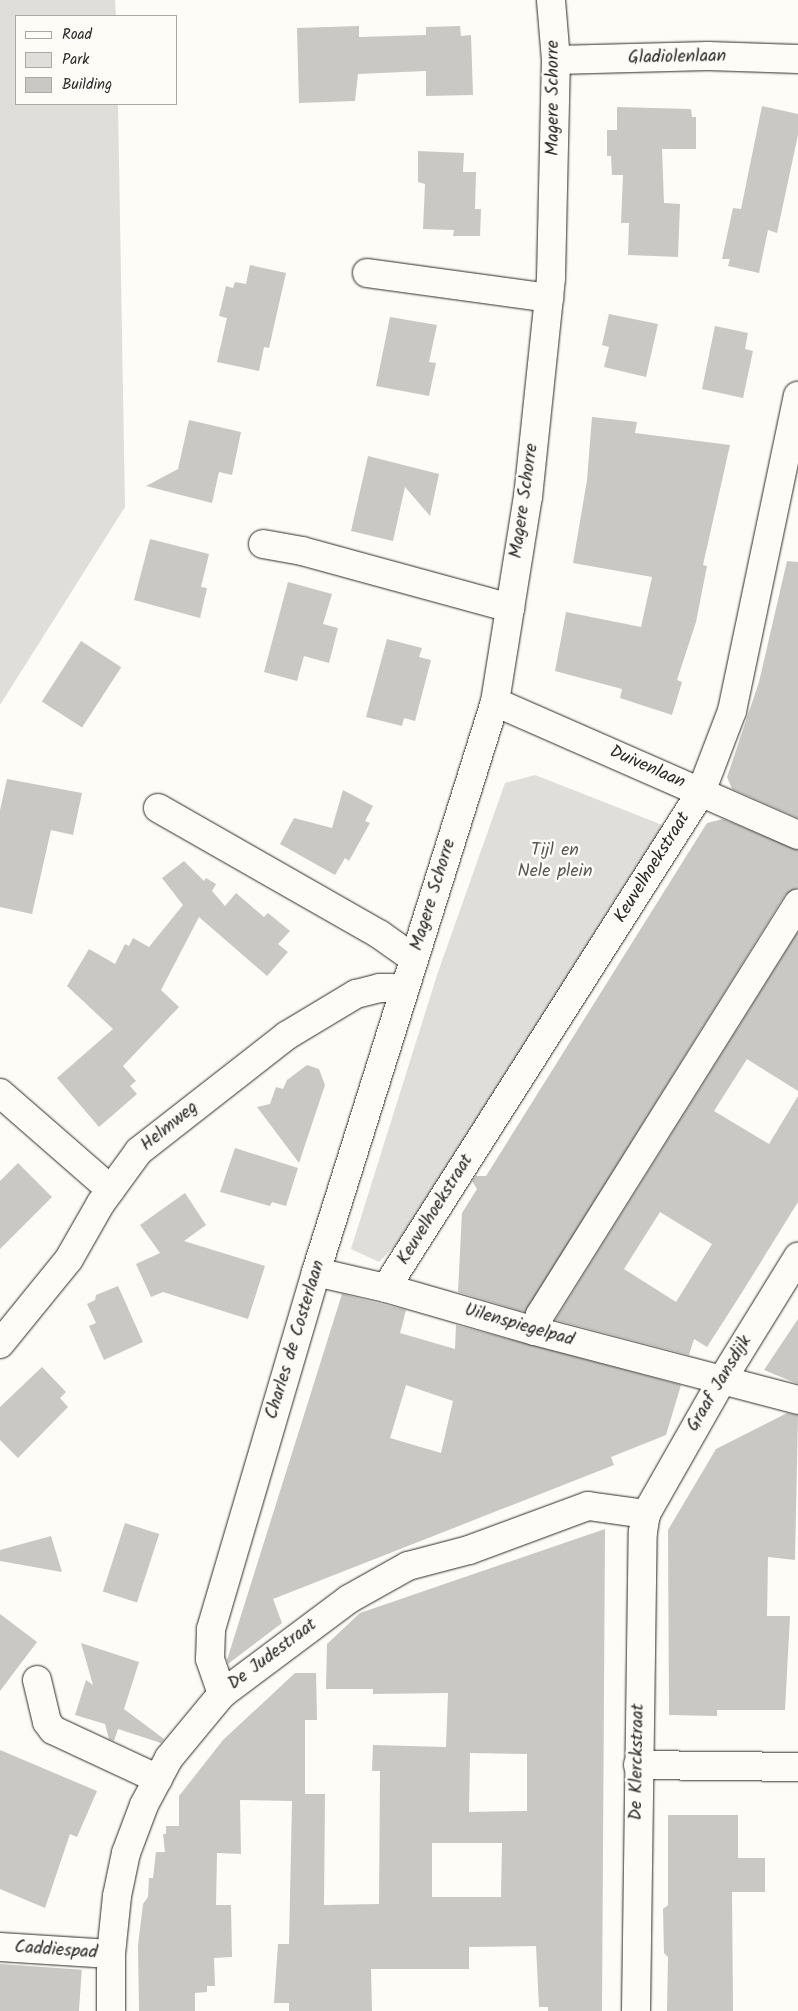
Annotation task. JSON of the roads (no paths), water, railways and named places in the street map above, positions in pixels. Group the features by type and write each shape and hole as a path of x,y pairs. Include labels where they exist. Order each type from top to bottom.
{"street":[{"name":"Magere Schorre","path":"404,988 495,702 528,497 549,298 556,60 551,0"},
{"name":"Gladiolenlaan","path":"556,60 708,56 798,59"},
{"path":"367,273 549,298"},
{"name":"Keuvelhoekstraat","path":"386,1288 701,792 732,711 798,396"},
{"path":"263,544 302,550 510,608"},
{"name":"Duivenlaan","path":"495,702 798,835"},
{"path":"158,808 379,934 414,959"},
{"path":"534,1331 540,1315 798,903"},
{"name":"Helmweg","path":"0,1344 69,1259 110,1190 139,1151 286,1036 356,994 380,988 404,988"},
{"name":"Charles de Costerlaan","path":"222,1694 210,1659 211,1629 316,1272 404,988"},
{"path":"0,1093 110,1190"},
{"name":"Graaf Jansdijk","path":"646,1514 722,1380 798,1257"},
{"name":"Uilenspiegelpad","path":"316,1272 386,1288 534,1331 798,1400"},
{"name":"De Judestraat","path":"111,2011 111,1954 117,1896 126,1853 169,1758 222,1694 349,1599 408,1566 469,1550 588,1506 646,1514"},
{"name":"De Klerckstraat","path":"636,2011 638,1765 643,1532 646,1514"},
{"path":"37,1680 47,1722 53,1730 158,1779"},
{"path":"638,1765 798,1767"},
{"name":"Caddiespad","path":"0,1947 111,1954"}],"park label":[{"name":"Tijl en Nele plein","path":"555,862"}]}
